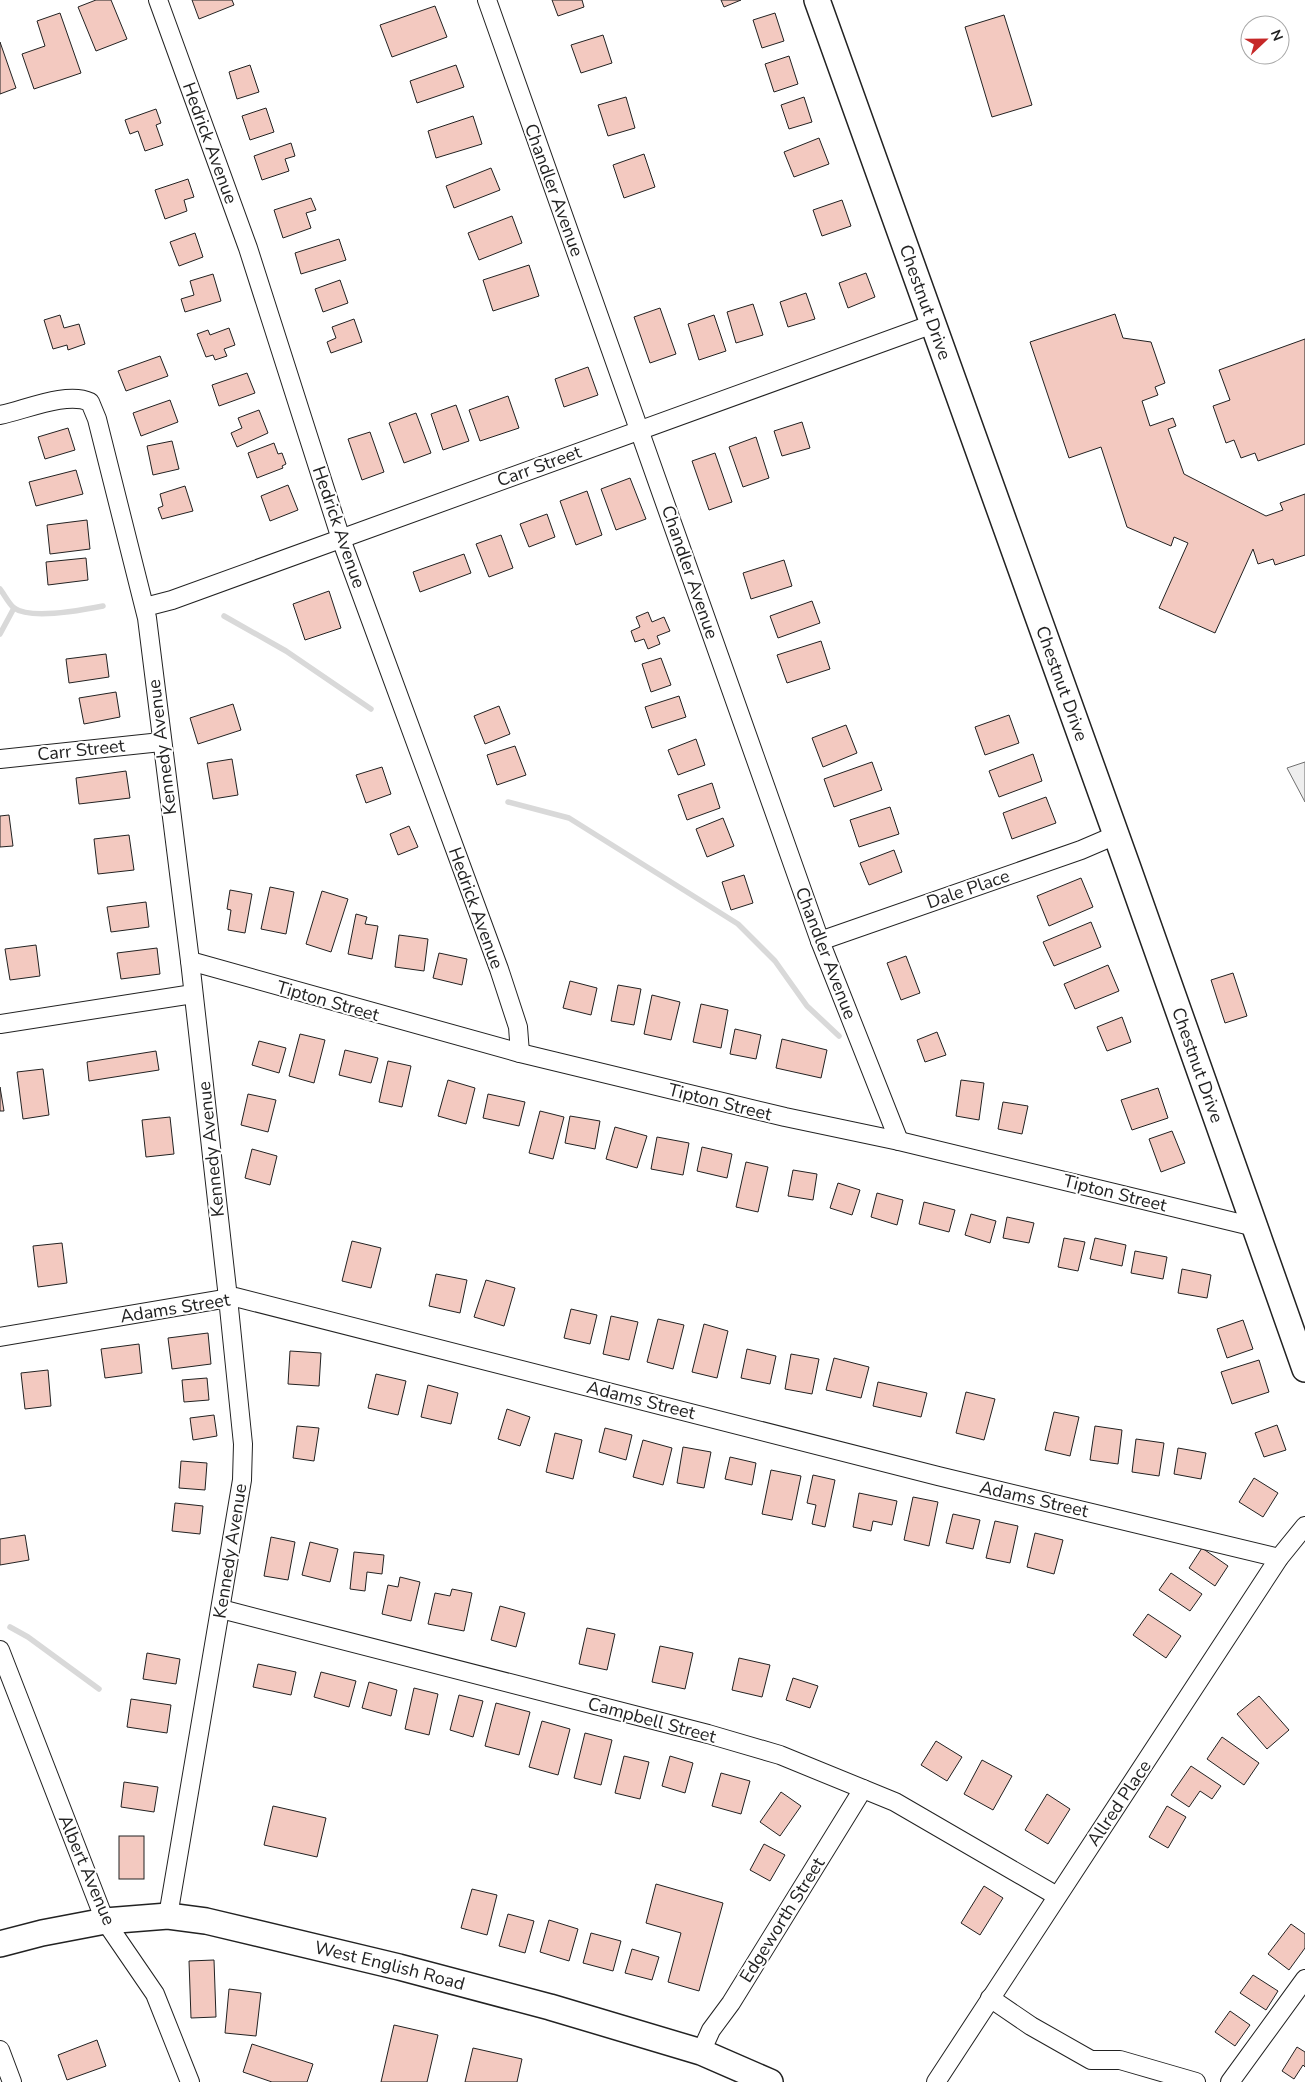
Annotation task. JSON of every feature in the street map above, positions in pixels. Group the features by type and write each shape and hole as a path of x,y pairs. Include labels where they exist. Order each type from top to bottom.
{"street":[{"name":"Hedrick Avenue","path":"158,0 248,248 341,539 502,977 518,1027 520,1053"},
{"name":"Chandler Avenue","path":"487,0 820,941 899,1141"},
{"name":"Chestnut Drive","path":"817,0 1305,1369"},
{"name":"Carr Street","path":"145,607 172,600 639,429 933,324"},
{"name":"Kennedy Avenue","path":"0,415 56,400 75,398 90,402 97,419 145,607 190,961 228,1298 243,1444 242,1471 221,1609 168,1916"},
{"name":"Carr Street","path":"0,759 161,742"},
{"name":"Dale Place","path":"820,941 1081,850 1116,835"},
{"name":"Tipton Street","path":"190,961 520,1053 785,1117 899,1141 1255,1227"},
{"path":"0,1024 193,994"},
{"name":"Adams Street","path":"0,1337 235,1297 938,1476 1279,1558"},
{"name":"Allred Place","path":"936,2082 1279,1558 1305,1526"},
{"name":"Campbell Street","path":"221,1609 708,1734 780,1755 895,1802 1057,1896"},
{"name":"Albert Avenue","path":"0,1650 105,1921 154,1994 190,2082"},
{"name":"Edgeworth Street","path":"701,2052 711,2030 731,2003 863,1789"},
{"name":"West English Road","path":"0,1944 42,1933 105,1921 168,1916 206,1921 399,1967 550,2007 701,2052 767,2081"},
{"path":"1230,2082 1305,1979"},
{"path":"990,1998 1031,2026 1091,2060 1120,2060 1196,2082"},
{"path":"0,2050 12,2082"}],"shaded area":[{"path":"1305,762 1305,802 1287,768"}],"building":[{"path":"96,0 111,0 127,39 96,51 78,7"},
{"path":"192,0 232,0 234,5 199,19"},
{"path":"552,0 582,0 584,7 558,16"},
{"path":"721,0 741,0 724,7"},
{"path":"435,6 447,37 392,57 380,25"},
{"path":"60,13 81,73 34,89 22,54 45,46 37,21"},
{"path":"775,13 784,41 762,48 753,20"},
{"path":"1004,15 1032,105 992,117 965,27"},
{"path":"603,35 612,63 581,73 571,45"},
{"path":"0,42 16,88 0,94"},
{"path":"789,56 798,84 774,92 765,64"},
{"path":"250,65 259,92 237,99 229,72"},
{"path":"456,65 464,87 417,103 410,81"},
{"path":"626,97 635,128 608,136 598,105"},
{"path":"804,97 812,122 789,129 781,105"},
{"path":"266,108 274,132 250,140 242,116"},
{"path":"156,109 161,123 156,125 163,145 145,151 138,131 130,134 125,120"},
{"path":"473,116 482,144 436,158 428,131"},
{"path":"819,138 829,164 794,177 784,152"},
{"path":"291,143 295,156 285,159 289,171 262,180 254,156"},
{"path":"644,154 655,187 624,198 613,165"},
{"path":"491,168 500,190 454,208 446,186"},
{"path":"188,179 194,197 184,200 187,211 165,219 155,190"},
{"path":"311,198 316,210 306,213 311,228 283,238 274,210"},
{"path":"842,200 851,226 822,236 813,210"},
{"path":"512,216 522,243 479,260 468,233"},
{"path":"195,233 203,257 179,266 170,242"},
{"path":"339,239 346,260 301,274 295,253"},
{"path":"529,265 539,296 493,311 483,280"},
{"path":"866,273 875,297 848,308 839,283"},
{"path":"213,274 221,301 185,312 181,299 194,295 190,281"},
{"path":"340,280 348,303 323,312 315,289"},
{"path":"806,293 815,319 788,327 780,302"},
{"path":"753,304 763,335 736,343 727,312"},
{"path":"660,308 676,354 650,363 634,317"},
{"path":"1115,314 1123,338 1151,342 1165,383 1155,387 1158,395 1142,401 1150,426 1173,418 1176,426 1168,429 1184,474 1266,516 1283,510 1280,503 1305,494 1305,555 1275,565 1273,559 1258,564 1253,549 1215,633 1159,608 1188,543 1174,537 1171,546 1127,527 1101,447 1069,458 1030,342"},
{"path":"60,315 64,328 79,324 85,344 68,350 67,345 53,349 44,320"},
{"path":"714,315 726,351 699,360 688,324"},
{"path":"354,319 362,342 331,353 327,342 336,338 332,327"},
{"path":"229,328 235,345 224,349 227,356 215,360 213,355 206,357 197,334 208,330 210,335"},
{"path":"1305,339 1305,444 1258,461 1255,453 1241,458 1234,440 1226,443 1213,406 1230,400 1219,370"},
{"path":"160,356 168,376 126,391 118,371"},
{"path":"588,367 598,395 564,407 555,379"},
{"path":"247,373 255,393 219,406 212,385"},
{"path":"508,396 519,428 480,441 469,410"},
{"path":"170,400 178,422 141,436 133,413"},
{"path":"456,405 469,441 443,450 431,414"},
{"path":"259,410 268,433 237,447 231,433 242,428 238,418"},
{"path":"416,413 431,453 404,463 389,423"},
{"path":"802,422 810,448 782,456 774,431"},
{"path":"68,428 75,450 45,459 38,437"},
{"path":"370,432 384,472 362,480 348,439"},
{"path":"756,437 769,478 743,487 729,447"},
{"path":"172,441 179,469 153,475 147,446"},
{"path":"274,443 278,454 282,453 286,464 282,466 283,468 257,478 248,453"},
{"path":"715,453 732,502 709,510 692,461"},
{"path":"76,470 83,494 36,506 29,482"},
{"path":"630,478 646,519 616,530 601,489"},
{"path":"288,485 298,510 270,521 261,496"},
{"path":"185,486 193,511 162,519 158,508 163,506 160,494"},
{"path":"587,491 602,535 576,545 560,501"},
{"path":"547,514 555,537 529,547 520,524"},
{"path":"87,520 90,549 50,554 47,525"},
{"path":"501,535 513,568 489,577 476,544"},
{"path":"464,554 471,573 420,592 413,572"},
{"path":"86,558 88,580 48,585 46,562"},
{"path":"784,560 792,586 751,599 743,573"},
{"path":"329,591 341,628 305,640 293,604"},
{"path":"812,601 820,623 778,638 770,616"},
{"path":"648,612 652,622 664,617 670,631 657,636 660,644 648,649 644,639 635,642 631,631 640,627 636,617"},
{"path":"821,641 830,669 787,683 777,655"},
{"path":"106,654 109,677 69,683 66,659"},
{"path":"661,658 671,685 651,692 642,664"},
{"path":"116,692 120,717 84,724 79,698"},
{"path":"679,696 686,717 652,728 645,707"},
{"path":"233,704 241,730 198,744 190,718"},
{"path":"499,706 510,734 485,744 474,716"},
{"path":"1009,715 1019,743 985,755 975,727"},
{"path":"846,725 857,753 823,767 812,738"},
{"path":"696,739 705,765 678,775 668,750"},
{"path":"515,746 526,775 497,785 487,755"},
{"path":"1033,754 1042,781 999,797 989,771"},
{"path":"232,759 238,795 213,799 207,763"},
{"path":"872,762 882,790 834,807 824,779"},
{"path":"382,767 391,794 366,803 356,775"},
{"path":"126,771 130,798 79,804 76,778"},
{"path":"712,783 720,808 687,820 678,795"},
{"path":"1046,797 1056,823 1012,839 1003,813"},
{"path":"890,807 899,834 859,847 850,820"},
{"path":"9,815 13,846 0,847 0,816"},
{"path":"723,818 734,846 707,857 696,829"},
{"path":"409,826 418,847 398,855 390,834"},
{"path":"129,835 134,870 98,874 94,839"},
{"path":"894,850 902,872 869,885 860,863"},
{"path":"744,875 753,903 731,910 722,882"},
{"path":"1081,878 1093,907 1049,926 1037,896"},
{"path":"270,887 294,892 286,934 261,929"},
{"path":"230,890 252,894 245,933 228,930 231,910 227,909"},
{"path":"322,891 348,899 331,952 306,944"},
{"path":"146,902 149,927 111,932 107,907"},
{"path":"356,914 367,917 365,924 378,926 372,959 348,954"},
{"path":"1091,922 1101,947 1054,966 1043,942"},
{"path":"399,935 428,939 424,971 395,967"},
{"path":"36,945 40,976 10,980 5,949"},
{"path":"157,948 160,974 121,979 117,953"},
{"path":"439,953 467,959 462,985 433,978"},
{"path":"906,956 920,993 901,1000 887,963"},
{"path":"1108,965 1119,991 1075,1009 1064,984"},
{"path":"1233,973 1247,1016 1225,1023 1211,980"},
{"path":"570,981 597,988 591,1015 563,1008"},
{"path":"618,985 641,989 634,1025 611,1021"},
{"path":"652,995 680,1002 671,1040 644,1034"},
{"path":"701,1004 728,1010 721,1048 693,1042"},
{"path":"1122,1017 1131,1042 1107,1051 1097,1027"},
{"path":"735,1029 761,1035 756,1059 730,1054"},
{"path":"937,1032 946,1055 925,1062 917,1040"},
{"path":"300,1034 325,1040 314,1083 289,1076"},
{"path":"782,1039 827,1050 821,1078 776,1068"},
{"path":"259,1041 286,1048 279,1073 252,1065"},
{"path":"345,1050 378,1058 371,1083 339,1075"},
{"path":"156,1051 159,1070 89,1081 87,1062"},
{"path":"388,1061 411,1066 402,1107 379,1102"},
{"path":"43,1069 49,1115 23,1119 17,1072"},
{"path":"448,1080 475,1088 466,1124 438,1116"},
{"path":"961,1080 984,1083 979,1120 956,1116"},
{"path":"0,1087 4,1111 0,1111"},
{"path":"1158,1088 1168,1118 1132,1130 1121,1100"},
{"path":"248,1094 276,1100 268,1132 241,1125"},
{"path":"488,1094 525,1102 519,1126 483,1118"},
{"path":"1003,1102 1028,1106 1022,1134 998,1129"},
{"path":"540,1111 564,1117 553,1159 529,1153"},
{"path":"570,1116 600,1121 595,1149 565,1143"},
{"path":"170,1117 174,1154 146,1157 142,1120"},
{"path":"615,1127 647,1136 637,1168 606,1159"},
{"path":"1172,1131 1185,1163 1161,1172 1149,1139"},
{"path":"657,1137 689,1143 683,1175 651,1169"},
{"path":"702,1147 732,1154 727,1178 697,1171"},
{"path":"252,1149 277,1156 270,1185 245,1178"},
{"path":"746,1162 768,1167 758,1212 736,1207"},
{"path":"793,1170 817,1174 813,1200 788,1196"},
{"path":"838,1183 860,1190 852,1215 830,1208"},
{"path":"877,1193 903,1200 897,1225 871,1217"},
{"path":"924,1202 955,1210 949,1232 919,1224"},
{"path":"971,1214 996,1221 990,1243 965,1235"},
{"path":"1007,1217 1034,1223 1029,1243 1003,1238"},
{"path":"1064,1238 1085,1242 1078,1271 1058,1267"},
{"path":"1095,1238 1126,1245 1122,1266 1090,1259"},
{"path":"352,1241 381,1248 371,1288 342,1281"},
{"path":"62,1243 67,1283 38,1287 33,1246"},
{"path":"1135,1251 1167,1257 1163,1279 1131,1273"},
{"path":"1182,1269 1211,1275 1207,1298 1178,1293"},
{"path":"436,1274 467,1280 460,1313 429,1306"},
{"path":"486,1280 515,1288 504,1326 474,1317"},
{"path":"571,1309 597,1315 590,1344 564,1338"},
{"path":"611,1316 638,1322 629,1360 603,1354"},
{"path":"658,1319 684,1325 673,1369 647,1362"},
{"path":"1243,1320 1253,1349 1227,1358 1217,1329"},
{"path":"704,1324 728,1331 717,1378 692,1372"},
{"path":"208,1333 211,1364 172,1369 168,1338"},
{"path":"139,1344 142,1373 105,1378 101,1349"},
{"path":"747,1349 776,1356 770,1384 741,1378"},
{"path":"290,1351 321,1353 319,1386 288,1384"},
{"path":"791,1354 819,1359 812,1394 785,1389"},
{"path":"834,1358 869,1367 861,1398 826,1390"},
{"path":"1259,1360 1269,1392 1232,1404 1221,1372"},
{"path":"48,1370 51,1406 25,1409 21,1373"},
{"path":"376,1374 406,1381 398,1415 368,1408"},
{"path":"207,1378 209,1400 184,1402 182,1380"},
{"path":"878,1382 927,1393 921,1417 873,1406"},
{"path":"428,1385 458,1393 451,1424 421,1417"},
{"path":"966,1392 995,1399 984,1440 956,1433"},
{"path":"507,1409 530,1417 520,1446 498,1439"},
{"path":"1054,1412 1079,1417 1070,1456 1045,1450"},
{"path":"214,1415 217,1436 193,1440 190,1418"},
{"path":"1277,1425 1286,1450 1264,1457 1255,1433"},
{"path":"297,1426 319,1428 314,1461 293,1458"},
{"path":"1095,1426 1122,1430 1118,1464 1090,1460"},
{"path":"605,1428 632,1435 626,1460 599,1452"},
{"path":"555,1433 582,1440 573,1479 546,1472"},
{"path":"1136,1439 1164,1443 1159,1476 1132,1472"},
{"path":"643,1440 672,1448 663,1485 633,1477"},
{"path":"683,1447 711,1452 704,1488 677,1483"},
{"path":"1178,1448 1206,1453 1201,1479 1174,1474"},
{"path":"730,1457 756,1463 752,1485 725,1479"},
{"path":"181,1461 207,1463 205,1490 179,1488"},
{"path":"771,1470 801,1476 792,1520 762,1514"},
{"path":"813,1475 835,1480 825,1527 812,1524 816,1505 807,1503"},
{"path":"1254,1478 1278,1493 1263,1517 1239,1502"},
{"path":"859,1493 897,1501 892,1525 873,1521 871,1531 853,1527"},
{"path":"913,1497 938,1502 929,1546 904,1540"},
{"path":"175,1503 203,1506 200,1534 172,1531"},
{"path":"953,1514 980,1520 973,1549 946,1543"},
{"path":"995,1521 1018,1526 1010,1563 986,1558"},
{"path":"1035,1533 1063,1540 1054,1574 1027,1567"},
{"path":"25,1535 29,1560 0,1565 0,1539"},
{"path":"271,1537 295,1542 288,1580 264,1576"},
{"path":"310,1542 338,1549 330,1582 302,1575"},
{"path":"1202,1548 1228,1566 1215,1586 1189,1568"},
{"path":"354,1552 384,1555 382,1574 367,1572 365,1591 350,1589"},
{"path":"1171,1573 1202,1594 1190,1611 1159,1590"},
{"path":"400,1577 420,1582 411,1621 382,1614 388,1585 398,1587"},
{"path":"452,1589 472,1593 464,1631 428,1624 435,1593 450,1596"},
{"path":"500,1606 525,1613 516,1647 491,1640"},
{"path":"1148,1614 1181,1636 1166,1658 1133,1635"},
{"path":"587,1628 615,1634 607,1670 579,1664"},
{"path":"660,1646 693,1653 685,1689 652,1682"},
{"path":"147,1653 180,1659 176,1684 143,1679"},
{"path":"739,1658 770,1665 762,1697 732,1690"},
{"path":"258,1664 296,1672 291,1695 253,1687"},
{"path":"321,1672 356,1681 349,1707 314,1697"},
{"path":"793,1678 818,1686 810,1708 786,1700"},
{"path":"369,1682 397,1690 391,1716 362,1708"},
{"path":"414,1688 438,1694 429,1735 405,1729"},
{"path":"459,1695 483,1701 473,1737 450,1730"},
{"path":"1259,1696 1289,1730 1267,1749 1237,1714"},
{"path":"131,1699 171,1705 167,1733 127,1727"},
{"path":"496,1703 530,1712 519,1755 485,1746"},
{"path":"542,1721 570,1729 558,1775 529,1767"},
{"path":"585,1733 612,1740 601,1785 574,1778"},
{"path":"1222,1737 1259,1763 1244,1785 1207,1759"},
{"path":"936,1741 962,1757 947,1781 921,1765"},
{"path":"624,1756 649,1762 640,1799 615,1793"},
{"path":"670,1756 693,1763 685,1793 662,1786"},
{"path":"982,1760 1012,1776 993,1810 964,1794"},
{"path":"1191,1766 1221,1786 1212,1799 1200,1791 1189,1807 1171,1795"},
{"path":"721,1773 750,1781 741,1814 712,1806"},
{"path":"124,1782 158,1787 154,1812 121,1807"},
{"path":"781,1792 801,1806 780,1836 760,1822"},
{"path":"1047,1794 1070,1809 1048,1844 1025,1830"},
{"path":"273,1806 326,1818 317,1857 264,1845"},
{"path":"1167,1806 1186,1817 1168,1848 1149,1837"},
{"path":"119,1836 144,1836 144,1879 119,1879"},
{"path":"764,1844 785,1855 770,1881 750,1870"},
{"path":"656,1884 723,1903 699,1991 668,1982 681,1933 646,1923"},
{"path":"984,1886 1003,1898 980,1935 961,1923"},
{"path":"472,1889 497,1895 487,1935 461,1928"},
{"path":"508,1914 534,1921 525,1953 499,1946"},
{"path":"549,1920 578,1929 569,1961 540,1952"},
{"path":"1291,1924 1305,1934 1305,1948 1289,1970 1268,1954"},
{"path":"591,1933 621,1941 613,1971 583,1963"},
{"path":"632,1949 659,1957 652,1980 625,1973"},
{"path":"214,1960 216,2017 191,2018 189,1961"},
{"path":"1253,1975 1278,1991 1266,2010 1240,1993"},
{"path":"229,1989 261,1993 256,2036 225,2033"},
{"path":"1230,2011 1250,2025 1235,2046 1215,2032"},
{"path":"394,2025 438,2035 427,2082 381,2082"},
{"path":"97,2040 106,2066 67,2080 58,2055"},
{"path":"252,2044 313,2064 307,2082 272,2082 243,2072"},
{"path":"1297,2047 1305,2052 1305,2067 1303,2065 1294,2079 1282,2071"},
{"path":"473,2048 522,2059 517,2082 465,2082"}],"waterway":[{"path":"0,589 10,604 22,612 44,614 103,606"},
{"path":"0,634 14,608"},
{"path":"224,616 286,651 371,709"},
{"path":"508,802 569,818 738,924 775,961 807,1006 839,1036"},
{"path":"10,1627 28,1637 99,1689"}]}
